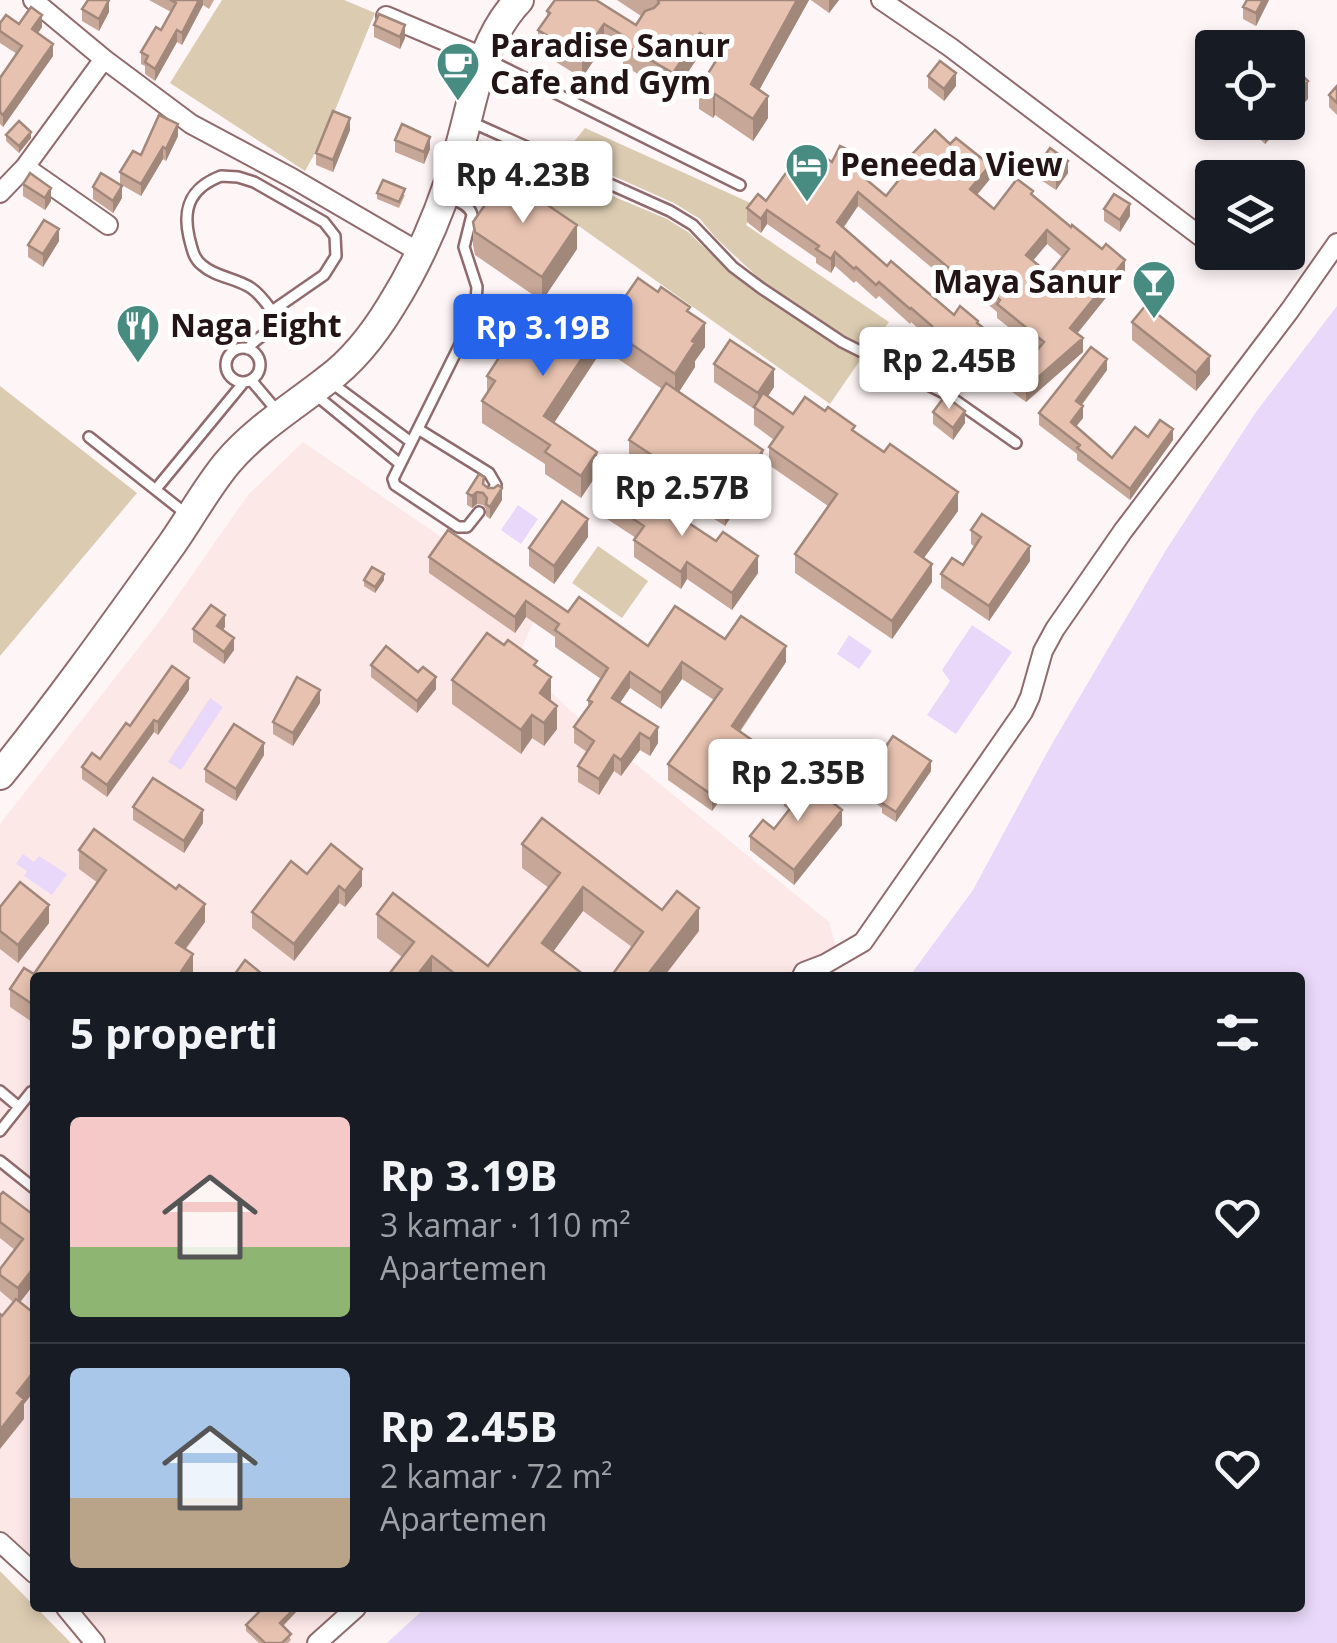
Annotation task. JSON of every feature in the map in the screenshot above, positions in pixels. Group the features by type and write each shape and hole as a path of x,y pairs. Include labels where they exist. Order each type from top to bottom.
{"street":[{"path":"33,0 191,124 419,252"},
{"path":"0,776 191,518 228,461 280,414 320,385 370,337 392,305 444,194 485,58 497,30 519,0"},
{"path":"880,0 950,47 1195,232"},
{"path":"386,16 485,58"},
{"path":"0,192 24,167 104,59"},
{"path":"24,167 108,225"},
{"path":"804,972 862,942 1022,712 1043,651 1055,629 1337,243"},
{"path":"0,1542 30,1569"},
{"path":"69,1612 95,1643"},
{"path":"318,1643 352,1612"}],"lane":[{"path":"485,58 740,185"},
{"path":"467,120 682,218 760,288 842,342 946,394 1016,443"},
{"path":"248,349 274,326 276,318 258,292 208,270 193,255 187,227 188,208 193,194 205,182 222,176 254,182 324,222 335,236 336,256 324,275 272,312"},
{"path":"444,194 471,211 464,247 477,287 475,314 393,479 395,485 458,526 467,527 479,512"},
{"path":"156,490 248,381 259,370 254,352 235,350 226,360 232,378 248,381 280,414"},
{"path":"320,385 411,442"},
{"path":"320,385 400,463"},
{"path":"418,429 489,473 496,485 491,493"},
{"path":"89,437 191,518"},
{"path":"0,1091 19,1106"},
{"path":"2,1123 30,1093"},
{"path":"0,1161 30,1185"}],"shaded area":[{"path":"222,0 344,0 375,13 324,137 305,171 170,83"},
{"path":"585,128 755,205 746,225 889,322 868,349 804,312 765,284 700,219 674,203 564,154"},
{"path":"553,171 667,219 688,232 756,291 839,345 863,356 830,404 535,195"},
{"path":"1337,306 1337,1643 387,1643 421,1612 1305,1612 1305,972 913,972 973,890 1049,749 1166,550 1256,412"},
{"path":"0,386 137,493 0,656"},
{"path":"303,442 540,605 517,660 572,712 829,922 838,954 810,972 30,972 30,1564 0,1534 0,824 162,618 248,495"},
{"path":"518,505 538,519 521,544 501,530"},
{"path":"598,546 648,581 622,618 572,583"},
{"path":"972,625 1012,652 956,734 927,715 950,681 942,670"},
{"path":"849,635 872,651 859,669 837,654"},
{"path":"210,698 223,707 181,770 168,762"},
{"path":"23,854 34,862 39,856 67,874 52,895 24,876 27,871 16,864"},
{"path":"0,1571 30,1601 30,1612 40,1612 71,1643 0,1643"},
{"path":"78,1612 352,1612 317,1643 107,1643"}],"building":[{"path":"88,0 109,0 99,19 82,9"},
{"path":"171,0 199,0 182,33 177,30 155,69 145,62 148,56 141,52 156,27 161,30 176,3"},
{"path":"555,0 596,0 636,25 658,0 797,0 751,84 768,96 753,119 699,88 724,48 700,33 673,73 623,44 627,38 604,24 582,56 538,30"},
{"path":"1247,0 1263,0 1256,13 1243,7"},
{"path":"31,7 42,15 32,29 53,44 3,115 0,78 22,46 0,31 0,23 6,15 19,24"},
{"path":"379,14 405,25 400,37 374,25"},
{"path":"940,61 956,73 944,89 928,76"},
{"path":"1337,86 1337,103 1329,95"},
{"path":"333,111 350,118 333,160 316,153"},
{"path":"159,115 178,124 141,184 120,172 133,151 141,155"},
{"path":"19,121 31,132 19,146 6,135"},
{"path":"402,124 430,137 424,152 395,140"},
{"path":"935,130 950,144 956,138 990,165 970,189 994,209 1017,179 1071,227 1102,249 1106,244 1125,260 1070,328 1083,338 1026,388 996,366 993,370 973,355 971,358 879,282 876,285 835,252 831,259 816,249 819,246 767,210 761,219 747,208 758,194 766,201 806,145 832,162 840,146 869,160 862,176 886,196 905,172 900,167","holes":["858,192 956,274 961,268 1044,342 1027,362 960,306 954,315 891,261 887,266 837,222","1047,230 1069,249 1049,274 1026,255"]},
{"path":"1050,148 1068,161 1056,178 1038,165"},
{"path":"30,173 51,188 45,198 23,184"},
{"path":"101,173 122,186 113,201 93,187"},
{"path":"505,176 577,225 542,277 475,232 473,222"},
{"path":"383,180 405,189 399,202 377,193"},
{"path":"1114,194 1130,204 1120,220 1104,209"},
{"path":"44,220 59,229 43,254 28,245"},
{"path":"638,278 658,292 661,287 705,323 675,374 605,326"},
{"path":"550,299 600,331 544,416 597,452 581,476 545,452 550,445 482,401 495,381 487,376 502,353 528,315 535,320"},
{"path":"1146,305 1210,356 1196,373 1132,322"},
{"path":"730,340 774,369 758,393 714,364"},
{"path":"1091,347 1107,359 1076,401 1083,406 1071,422 1112,458 1135,427 1148,437 1160,420 1173,429 1130,489 1039,413"},
{"path":"666,383 763,450 725,508 629,440"},
{"path":"763,393 793,414 805,397 825,411 828,407 884,452 890,444 958,492 915,552 932,564 892,621 795,554 837,494 769,447 783,427 754,407"},
{"path":"945,396 965,411 953,428 933,412"},
{"path":"479,474 488,488 502,488 490,507 483,493 467,493"},
{"path":"619,477 716,541 723,532 758,556 732,593 687,562 681,572 634,540 644,526 604,500"},
{"path":"562,501 588,519 554,566 529,548"},
{"path":"982,514 1030,546 989,606 941,574 952,558 963,565 981,537 971,530"},
{"path":"448,530 568,612 579,597 648,646 675,606 725,639 741,616 786,646 732,726 752,740 712,795 668,764 722,689 682,662 661,693 630,672 612,698 658,727 650,739 640,733 621,760 614,755 599,779 578,766 594,741 574,727 592,702 588,700 608,668 555,630 559,624 526,601 515,617 429,557"},
{"path":"372,567 384,574 375,587 364,580"},
{"path":"211,605 225,615 217,626 234,638 224,652 193,629"},
{"path":"487,633 504,645 508,640 551,677 540,693 557,706 544,723 532,715 521,730 452,680"},
{"path":"386,646 418,672 423,667 436,677 417,701 371,665"},
{"path":"172,666 189,678 107,785 82,767 92,753 100,759 126,723 130,726"},
{"path":"297,677 320,690 293,733 273,722"},
{"path":"234,724 264,743 236,789 205,769"},
{"path":"893,736 931,761 896,812 861,783 867,774 846,761 857,744 878,758"},
{"path":"798,775 842,810 794,870 750,836 763,820 774,829 796,801 784,792"},
{"path":"153,778 203,810 184,841 133,807"},
{"path":"542,818 662,910 677,891 699,908 650,972 614,972 643,932 583,887 542,943 580,972 452,972 432,956 420,972 391,972 414,942 377,914 393,893 488,966 560,873 522,844"},
{"path":"94,829 176,889 179,885 205,904 176,943 193,954 181,972 35,972 106,870 79,850"},
{"path":"331,844 362,869 345,891 339,886 294,944 252,912 291,861 307,874"},
{"path":"20,882 49,905 18,945 0,931 0,907"},
{"path":"245,960 260,972 236,972"},
{"path":"24,968 31,972 30,1003 10,989"},
{"path":"3,1192 30,1212 30,1272 18,1288 0,1275 0,1269 23,1239 0,1222"},
{"path":"16,1299 30,1310 30,1376 17,1393 24,1399 0,1430 0,1314"},
{"path":"259,1612 291,1612 280,1623 291,1634 282,1643 265,1643 246,1625"}],"place":[{"name":"Paradise Sanur Cafe and Gym","path":"458,102"},
{"name":"Peneeda View","path":"807,203"},
{"name":"Maya Sanur","path":"1154,320"},
{"name":"Naga Eight","path":"138,364"}]}
